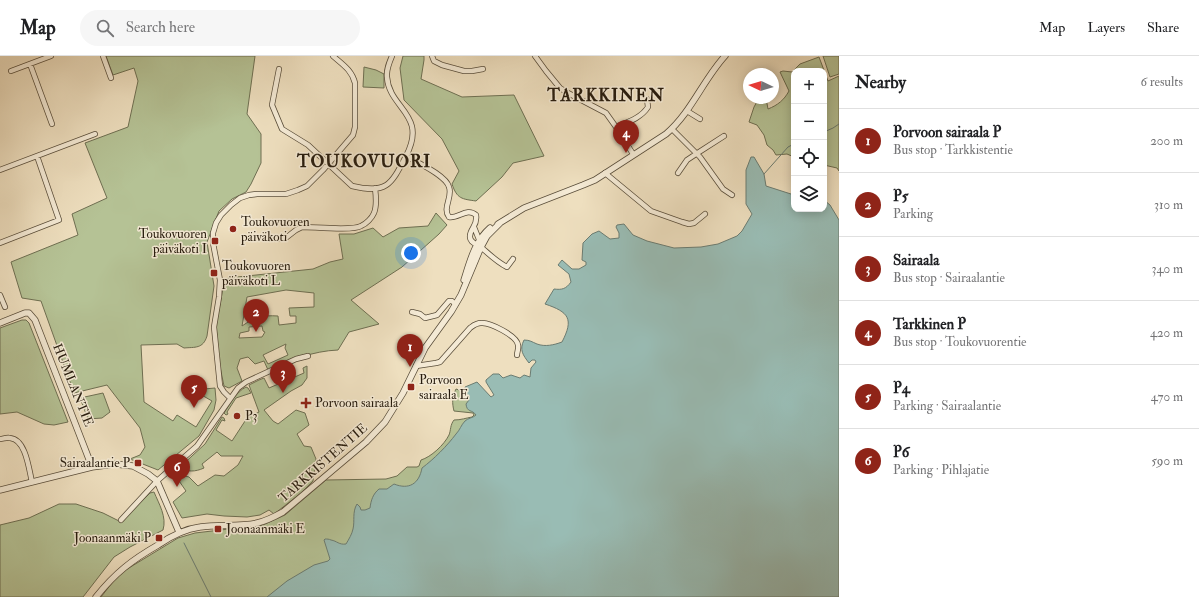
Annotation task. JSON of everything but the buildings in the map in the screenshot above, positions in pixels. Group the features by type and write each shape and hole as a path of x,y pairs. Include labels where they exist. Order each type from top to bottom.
{"street":[{"path":"11,71 51,56"},
{"path":"103,56 111,78"},
{"path":"230,398 220,386 214,327 220,297 220,280 212,243 216,223 221,215 240,198 257,194 286,194 307,186 353,135 355,127 354,76 333,56"},
{"path":"279,69 272,106 282,129 308,145 352,186 359,188 375,188 385,186 392,181 406,156 413,134 412,124 388,85 386,73 392,56"},
{"path":"432,56 434,61 442,65 464,71 472,71 483,68"},
{"path":"535,56 560,88 606,113 633,154"},
{"name":"TARKKISTENTIE","path":"479,246 480,240 484,233 491,227 524,208 583,185 605,173 672,129 687,111 712,72 725,56"},
{"path":"30,64 52,124"},
{"path":"616,127 644,113 648,107 647,99"},
{"path":"687,111 700,119"},
{"path":"672,129 704,162 723,189 732,195"},
{"path":"0,170 95,134"},
{"path":"678,173 687,160 724,136"},
{"path":"0,243 59,220 37,156"},
{"path":"406,156 445,179 450,190 446,209 447,215 451,218 467,212 473,213 476,217 470,238 500,264 507,267 513,259"},
{"path":"605,173 653,212 689,224 694,223 705,214"},
{"path":"275,238 287,237 302,227 360,227 368,222 374,214 376,203 375,188"},
{"name":"TARKKISTENTIE","path":"96,597 113,577 129,563 179,532 200,526 256,523 283,512 366,442 385,422 403,393 425,348 457,302 466,274 479,246 500,223"},
{"path":"474,227 480,240"},
{"path":"0,295 5,307"},
{"path":"412,312 420,314 425,318 437,315 449,301 457,302"},
{"name":"HUMLANTIE","path":"0,323 25,313 29,313 35,320 92,467"},
{"path":"416,366 440,362 470,328 476,323 482,322 510,335 516,340 518,345 517,355"},
{"path":"121,520 157,481 198,446 238,388 246,382 308,356"},
{"path":"0,439 11,438 19,442 24,451 32,482"},
{"path":"0,490 92,467 115,464 133,466 157,481 179,532"}],"green space":[{"path":"106,56 255,56 247,114 261,134 261,163 246,192 232,199 219,211 207,242 214,286 207,336 201,345 195,347 184,348 177,344 141,345 144,402 173,421 177,415 196,427 212,401 193,390 215,388 216,400 214,410 199,436 158,470 130,459 140,455 145,447 140,428 107,385 74,393 41,301 22,298 11,262 78,235 72,214 107,198 85,143 128,127 138,81 134,68 113,75"},
{"path":"403,56 424,56 421,79 462,97 514,95 544,156 513,163 502,177 476,201 467,200 458,195 452,184 459,171 442,139 404,100 400,68"},
{"path":"823,56 839,56 839,74 830,77"},
{"path":"819,57 823,68 796,68 800,64"},
{"path":"364,67 384,74 384,88 363,87"},
{"path":"780,72 791,72 791,156 787,154 776,155 767,145 764,135 757,125 749,122 756,104 767,104 768,109 779,104 789,91"},
{"path":"839,76 839,171 837,168 827,166 827,78 828,81"},
{"path":"436,213 447,225 402,267 351,300 379,324 349,332 338,350 311,354 268,370 264,361 255,364 248,357 240,359 237,368 242,381 229,388 224,386 219,362 216,325 224,283 228,278 313,269 330,262 343,259 339,234 354,234 373,228 383,237 399,228 428,226","holes":["286,290 314,293 314,307 289,308 290,316 296,316 296,323 279,325 278,316 267,316 251,320 242,326 247,297","262,326 263,331 265,332 262,337 239,338 240,333 249,331 249,327","286,344 285,348 288,355 268,364 263,355"]},
{"path":"26,320 29,323 68,422 54,425 44,424 17,412 0,414 0,328"},
{"path":"307,366 307,378 302,385 264,410 273,421 278,424 296,410 305,413 309,425 297,434 304,446 311,447 316,459 313,481 300,494 274,514 269,510 260,515 247,517 207,514 182,518 173,502 186,491 177,478 181,475 189,477 198,486 215,475 224,476 238,465 243,456 221,456 217,452 202,464 204,468 192,471 179,468 205,444 222,417 225,421 222,420 216,430 232,441 247,418 259,412 249,385 264,378 269,388 304,373 303,368"},
{"path":"246,387 251,393 236,398 227,412 228,414 226,415 224,413 234,398 242,389"},
{"path":"456,389 468,392 722,597 101,597 119,574 178,538 195,533 263,525 285,515 326,480 386,479 397,476 407,467 419,466 421,460 433,453 444,443 449,435 454,420 472,417 474,415 473,413 454,411 453,400"},
{"path":"103,393 110,412 102,418 88,419 80,398"},
{"path":"154,492 163,515 163,530 114,557 83,597 0,597 0,525 29,518 59,504 76,504 103,513 121,522 150,493"}],"water":[{"path":"751,157 754,157 764,174 766,186 791,194 791,212 827,212 827,202 839,220 839,597 267,597 287,581 314,565 330,559 324,540 325,539 346,544 353,531 357,504 361,510 365,510 370,508 373,497 379,489 387,489 394,484 399,486 409,486 416,482 421,474 422,468 444,448 465,421 476,415 467,407 466,404 469,400 466,397 465,387 477,382 491,397 494,395 486,380 493,374 499,374 503,378 511,375 520,378 524,375 530,377 531,368 536,362 535,360 532,360 529,363 523,355 522,347 524,340 543,345 553,345 562,342 568,327 567,317 559,310 545,304 554,289 564,288 571,282 569,274 558,265 562,260 572,269 579,269 586,265 586,262 582,260 583,243 592,234 599,231 610,239 619,238 619,233 616,227 617,225 624,224 633,235 647,241 674,248 701,247 718,244 737,236 742,231 752,214 746,204 746,170"}],"waterway":[{"path":"827,131 839,124"},
{"path":"764,174 791,146"},
{"path":"184,543 211,597"}],"place":[{"name":"Tarkkinen P","path":"626,153"},
{"name":"Toukovuoren päiväkoti","path":"233,229"},
{"name":"Toukovuoren päiväkoti I","path":"215,241"},
{"name":"Toukovuoren päiväkoti L","path":"214,273"},
{"name":"P5","path":"256,332"},
{"name":"Porvoon sairaala P","path":"410,367"},
{"name":"Porvoon sairaala E","path":"411,387"},
{"name":"Sairaala","path":"283,393"},
{"name":"Porvoon sairaala","path":"306,403"},
{"name":"P4","path":"194,408"},
{"name":"P3","path":"237,416"},
{"name":"Sairaalantie P","path":"138,463"},
{"name":"P6","path":"177,487"},
{"name":"Joonaanmäki E","path":"218,529"},
{"name":"Joonaanmäki P","path":"159,538"}],"district":[{"name":"TARKKINEN","path":"606,95"},
{"name":"TOUKOVUORI","path":"364,161"}]}
